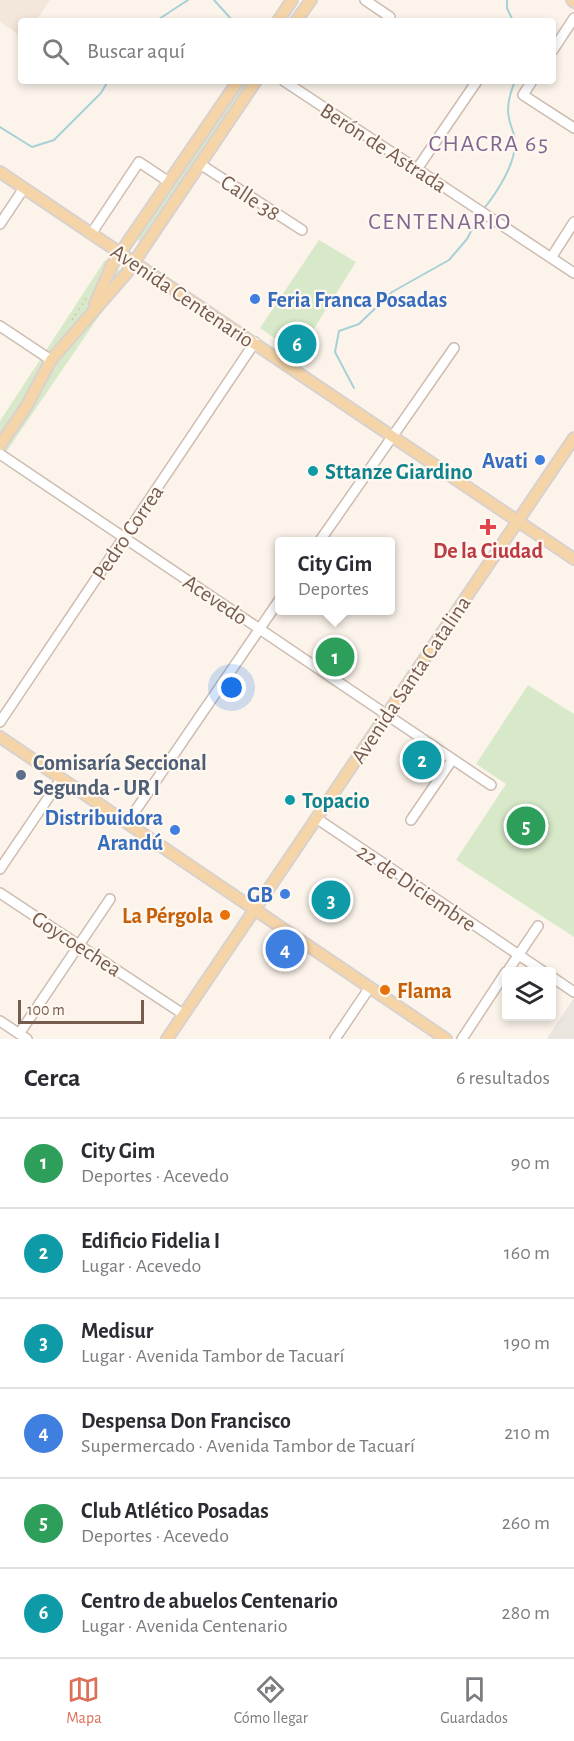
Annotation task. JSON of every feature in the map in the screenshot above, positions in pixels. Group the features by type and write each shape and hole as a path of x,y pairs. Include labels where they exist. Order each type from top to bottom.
{"main road":[{"path":"280,18 292,0"},
{"path":"298,18 310,0"},
{"path":"90,316 112,265 236,84"},
{"path":"0,445 26,407 51,360 135,261 254,84"},
{"name":"Avenida Centenario","path":"0,172 574,559"},
{"name":"Avenida Santa Catalina","path":"167,1039 574,438"},
{"path":"0,737 446,1039"}],"street":[{"path":"365,0 390,17"},
{"path":"556,45 574,18"},
{"name":"Berón de Astrada","path":"289,84 574,273"},
{"path":"417,169 475,84"},
{"path":"530,84 523,95 574,128"},
{"path":"92,234 140,162 169,182"},
{"name":"Calle 38","path":"200,164 302,230"},
{"path":"0,224 24,188"},
{"path":"551,258 574,222"},
{"path":"0,326 51,360"},
{"name":"Pedro Correa","path":"0,722 255,342"},
{"path":"322,537 454,348"},
{"name":"Acevedo","path":"0,454 490,785"},
{"path":"127,823 275,605"},
{"path":"411,820 452,760"},
{"path":"0,869 61,778"},
{"name":"22 de Diciembre","path":"316,818 536,967"},
{"name":"Goycoechea","path":"0,893 183,1014"},
{"path":"0,1021 23,1036 79,944 110,899"},
{"path":"510,967 538,926"},
{"path":"462,1039 502,979"},
{"path":"556,980 574,992"},
{"path":"335,1039 370,987"}],"shaded area":[{"path":"0,0 50,0 38,18 18,18 18,34 0,22"},
{"path":"574,998 574,1039 547,1038"}],"green space":[{"path":"242,84 251,84 143,243 136,239"},
{"path":"319,240 356,262 298,354 260,328"},
{"path":"105,260 127,275 0,461 0,421"},
{"path":"528,685 574,714 574,937 456,860 506,784 476,764"}],"waterway":[{"path":"161,18 188,0"},
{"path":"214,0 230,18"},
{"path":"507,0 507,8 512,18"},
{"path":"0,127 32,147 54,140 101,93 106,84"},
{"path":"483,210 500,187 512,159 515,138 508,109 514,84"},
{"path":"354,388 335,352 339,331 359,324 392,292 449,260 467,239 480,214"}],"place":[{"name":"Feria Franca Posadas","path":"255,299"},
{"name":"Centro de abuelos Centenario","path":"297,344"},
{"name":"Avati","path":"540,460"},
{"name":"Sttanze Giardino","path":"313,471"},
{"name":"De la Ciudad","path":"488,527"},
{"name":"City Gim","path":"335,657"},
{"name":"Edificio Fidelia I","path":"422,760"},
{"name":"Comisaría Seccional Segunda - UR I","path":"21,775"},
{"name":"Topacio","path":"290,800"},
{"name":"Club Atlético Posadas","path":"526,826"},
{"name":"Distribuidora Arandú","path":"175,830"},
{"name":"GB","path":"285,894"},
{"name":"Medisur","path":"331,900"},
{"name":"La Pérgola","path":"225,915"},
{"name":"Despensa Don Francisco","path":"285,949"},
{"name":"Flama","path":"385,990"}],"district":[{"name":"CHACRA 65","path":"489,143"},
{"name":"CENTENARIO","path":"440,221"}]}
